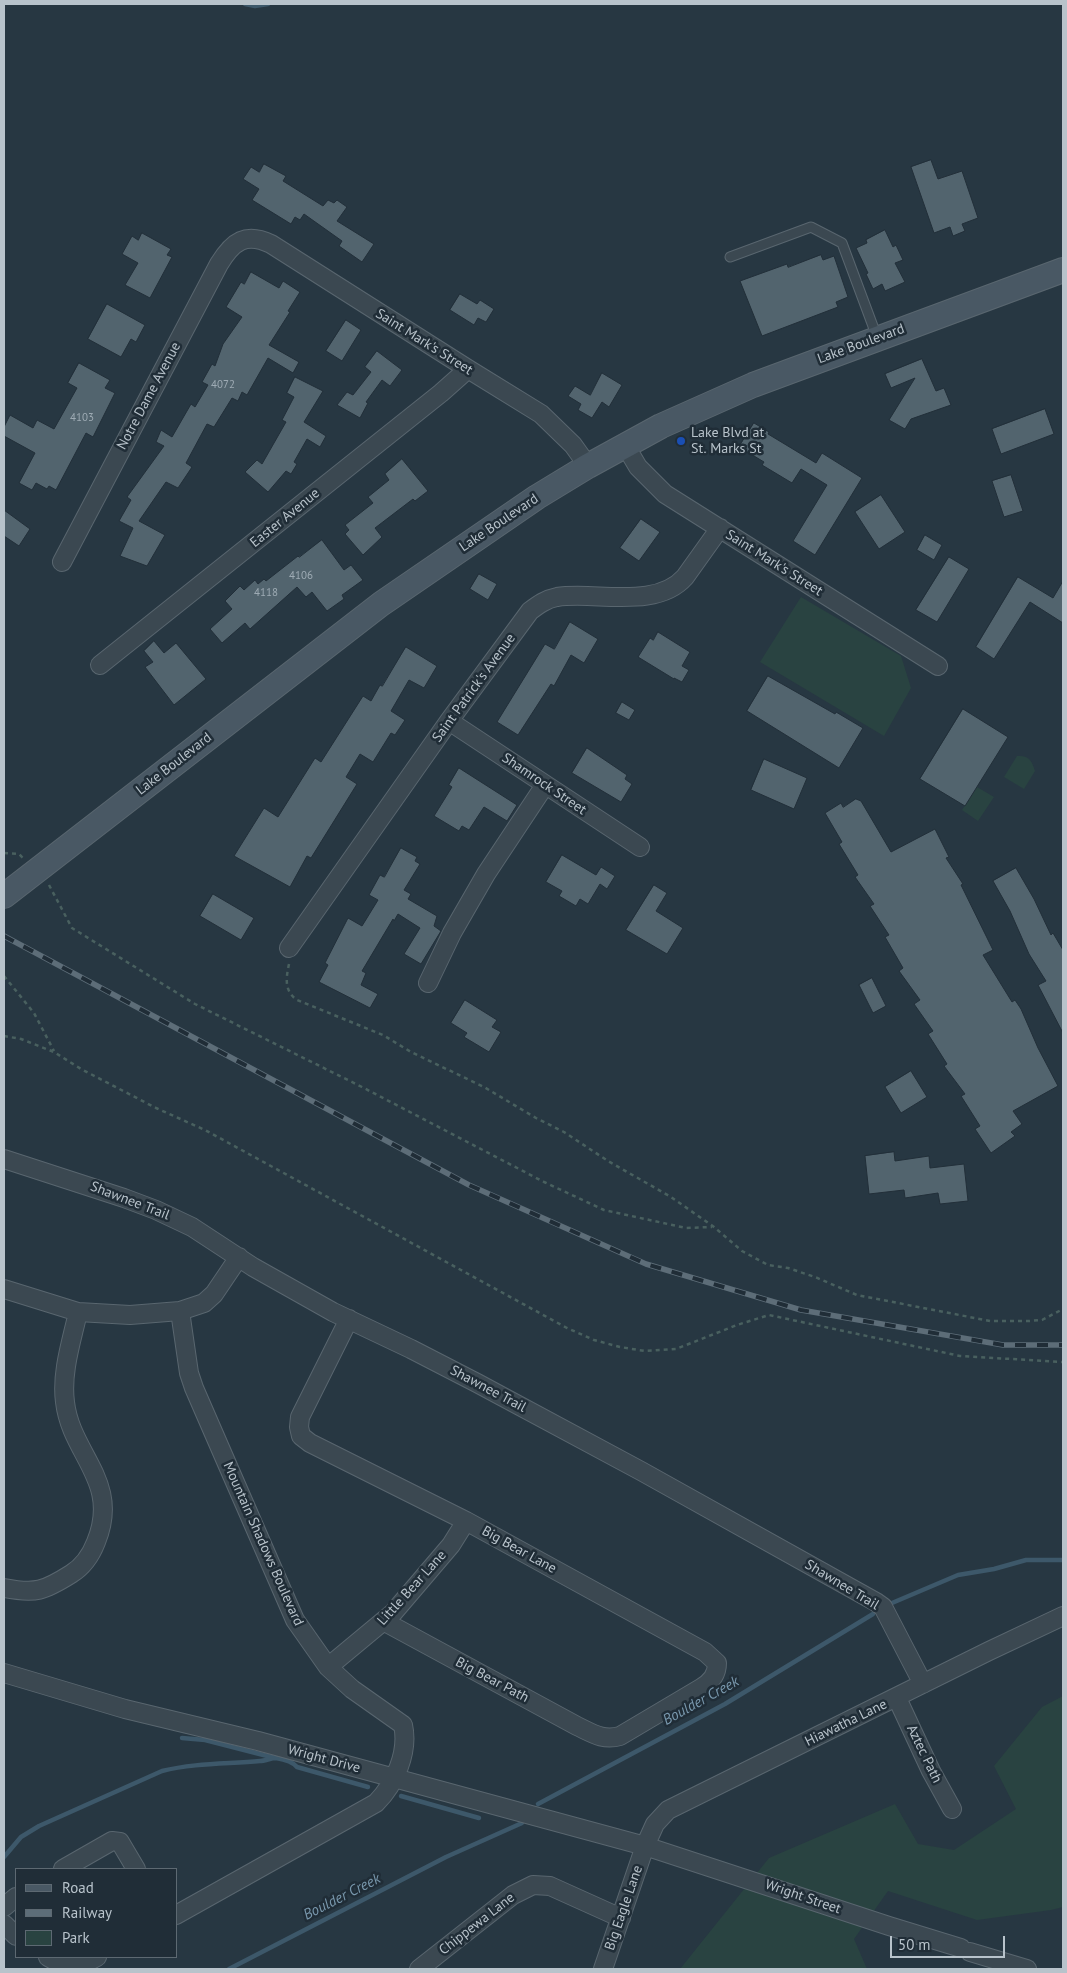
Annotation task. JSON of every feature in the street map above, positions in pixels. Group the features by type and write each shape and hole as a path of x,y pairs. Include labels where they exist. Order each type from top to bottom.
{"main road":[{"name":"Lake Boulevard","path":"12,890 381,604 537,497 588,466 661,426 753,384 1063,270"}],"street":[{"name":"Saint Mark's Street","path":"247,238 255,238 271,244 549,420 573,445 588,466"},
{"name":"Notre Dame Avenue","path":"62,562 219,264 232,248 247,238"},
{"name":"Easter Avenue","path":"100,665 434,399 468,369"},
{"name":"Saint Mark's Street","path":"624,445 638,467 665,494 938,666"},
{"name":"Saint Patrick's Avenue","path":"289,948 449,721 530,612 541,603 558,597 651,595 665,591 679,584 720,528"},
{"name":"Shamrock Street","path":"449,721 640,847"},
{"path":"428,983 452,933 481,882 545,785"},
{"name":"Shawnee Trail","path":"4,1159 57,1175 156,1210 192,1227 261,1272 349,1319 411,1348 477,1383 641,1471 876,1602 882,1608 923,1684"},
{"path":"4,1288 78,1312 130,1315 180,1311 204,1302 214,1294 239,1257"},
{"name":"Mountain Shadows Boulevard","path":"178,1914 365,1810 386,1793 394,1777 405,1743 403,1725 352,1689 328,1667 296,1620 194,1388 186,1357 180,1311"},
{"path":"4,1588 36,1591 52,1587 83,1564 89,1557 100,1532 103,1513 102,1491 70,1423 65,1402 68,1356 78,1312"},
{"name":"Big Bear Lane","path":"349,1319 300,1417 299,1427 301,1436 310,1443 466,1521 706,1652 717,1663 717,1669 711,1682 620,1736 614,1738 600,1737"},
{"name":"Little Bear Lane","path":"328,1667 385,1622 451,1545 466,1521"},
{"name":"Hiawatha Lane","path":"645,1846 660,1817 673,1807 1063,1616"},
{"name":"Big Bear Path","path":"385,1622 600,1737"},
{"name":"Wright Drive","path":"4,1673 125,1709 258,1741 645,1846"},
{"name":"Aztec Path","path":"897,1698 931,1771 952,1809"},
{"path":"65,1868 112,1841 120,1842 135,1868"},
{"name":"Big Eagle Lane","path":"603,1969 622,1918 645,1846"},
{"name":"Wright Street","path":"645,1846 1027,1969"},
{"name":"Chippewa Lane","path":"419,1969 513,1895 533,1885 550,1886 622,1918"},
{"path":"4,1907 15,1898"},
{"path":"4,1924 15,1935"},
{"path":"50,1958 69,1968 77,1968 95,1958"}],"lane":[{"path":"730,257 810,227 842,242 877,338"}],"path":[{"path":"38,868 72,928 195,1004 362,1087 544,1182 604,1210 686,1228 714,1226"},
{"path":"289,948 290,960 286,982 288,991 297,1000 382,1035 426,1060 484,1087 536,1118 564,1132 608,1162 671,1196 714,1226 742,1251 768,1264 816,1277 835,1287 857,1295 990,1320 1029,1322 1042,1320 1063,1309"},
{"path":"4,976 34,1013 54,1052"},
{"path":"4,1036 21,1039 54,1052 80,1069 156,1108 205,1130 536,1312 594,1340 645,1351 676,1349 737,1325 769,1316 960,1356 1063,1362"}],"green space":[{"path":"801,597 901,656 911,688 884,736 760,662"},
{"path":"1017,756 1029,759 1035,771 1024,789 1004,777"},
{"path":"977,787 994,797 978,821 962,810"},
{"path":"1063,1696 1063,1907 977,1920 888,1891 854,1939 867,1969 680,1969 769,1858 895,1804 918,1844 954,1850 1016,1809 994,1766 1042,1707"}],"building":[{"path":"931,160 938,179 962,171 978,218 962,224 965,231 953,236 950,227 934,233 911,167"},
{"path":"264,164 286,176 283,181 323,206 328,200 334,203 337,200 347,207 337,221 374,244 362,262 339,246 342,241 304,214 300,220 295,217 291,224 252,200 259,189 243,179 251,167 259,172"},
{"path":"885,230 893,247 896,245 903,260 895,263 905,282 885,291 882,284 873,289 866,274 868,273 856,248 867,243 866,240"},
{"path":"142,233 171,249 167,255 172,257 150,298 125,285 138,263 122,254 132,236 138,240"},
{"path":"821,255 823,260 834,256 848,297 836,302 838,307 762,336 740,281 787,264 788,267"},
{"path":"251,272 279,288 283,281 300,292 269,345 299,362 293,373 268,358 247,395 242,392 238,401 232,398 214,427 207,424 186,463 192,467 178,488 166,482 139,521 165,535 147,566 120,556 133,528 119,521 131,500 127,497 164,446 156,442 161,430 172,437 191,404 195,407 208,385 202,382 212,364 215,366 223,344 242,317 226,307 241,282 244,284"},
{"path":"460,294 477,304 480,300 494,309 486,322 478,318 474,325 450,310"},
{"path":"107,304 145,325 136,342 131,339 121,357 88,339"},
{"path":"346,320 361,330 342,361 326,351"},
{"path":"377,351 402,370 390,386 382,380 366,402 368,403 360,418 337,405 347,392 353,395 371,372 365,367"},
{"path":"922,359 936,391 944,388 951,405 911,419 905,429 889,420 915,378 891,388 885,374"},
{"path":"79,363 110,380 105,388 115,393 93,437 86,433 56,490 49,486 47,489 36,483 32,490 19,483 35,453 4,436 4,427 10,415 33,428 37,420 54,429 77,388 68,383"},
{"path":"602,373 622,385 609,407 602,402 592,418 578,410 581,404 568,396 575,386 590,395"},
{"path":"295,377 323,391 304,422 326,436 320,447 307,439 294,462 297,464 291,474 286,471 268,492 245,472 257,460 262,464 286,422 282,420 294,397 287,393"},
{"path":"1045,409 1054,434 1001,454 992,429"},
{"path":"754,423 769,432 768,434 816,463 822,453 862,478 815,555 793,541 827,485 801,469 792,483 762,465 764,462 739,447"},
{"path":"402,459 428,491 415,501 413,499 375,528 382,537 363,555 345,534 349,530 345,525 373,503 368,497 389,480 385,474"},
{"path":"1011,475 1023,511 1004,517 992,481"},
{"path":"881,495 905,532 879,549 855,512"},
{"path":"4,510 30,529 19,546 4,536"},
{"path":"641,519 660,532 639,561 620,548"},
{"path":"925,535 942,545 934,560 917,550"},
{"path":"322,540 344,570 351,565 363,580 342,595 344,599 327,611 312,592 306,597 297,587 250,629 245,623 222,643 210,629 232,609 225,601 240,586 244,590 255,580 258,584 264,579 266,581"},
{"path":"949,557 969,569 937,622 916,610"},
{"path":"479,574 497,584 488,600 470,589"},
{"path":"1018,577 1053,598 1063,581 1063,623 1030,602 994,659 976,647"},
{"path":"570,622 598,639 584,663 571,655 554,686 551,684 518,735 497,722 545,644 554,649"},
{"path":"658,632 690,652 682,666 689,670 682,682 638,657 650,638 653,640"},
{"path":"154,641 164,653 176,643 206,679 174,705 145,667 153,662 144,651"},
{"path":"406,647 437,666 424,688 409,680 391,711 405,720 395,735 391,733 373,762 360,754 346,777 357,784 311,858 307,856 290,887 234,856 264,808 278,817 315,758 321,762 363,696 371,701"},
{"path":"768,676 863,728 839,768 747,711"},
{"path":"622,702 635,710 629,720 616,713"},
{"path":"963,709 1008,737 965,806 920,779"},
{"path":"587,748 627,775 625,779 632,784 621,802 572,773"},
{"path":"764,759 807,778 794,809 751,790"},
{"path":"459,768 517,805 507,821 484,807 469,830 462,826 459,831 434,816 452,787 449,785"},
{"path":"856,799 861,801 891,852 935,829 949,857 946,858 963,884 961,885 993,950 983,955 1012,1002 1015,1000 1021,1009 1038,1048 1058,1086 1013,1111 1022,1124 1011,1132 1015,1136 991,1153 975,1129 980,1126 961,1096 965,1094 944,1066 947,1064 928,1034 933,1031 914,1004 920,1000 899,971 903,968 885,937 889,935 870,906 874,904 855,877 858,875 839,844 842,842 825,813 841,803 843,807"},
{"path":"401,848 417,857 415,861 420,864 404,890 411,894 408,899 437,916 434,926 441,931 421,964 404,954 420,928 398,914 394,921 393,919 362,971 366,973 361,985 378,994 370,1008 319,982 328,965 325,963 348,918 362,926 378,900 369,895 380,875 384,877"},
{"path":"562,855 596,875 601,867 615,876 607,889 600,884 588,904 580,899 576,906 559,896 562,891 546,882"},
{"path":"1016,868 1034,899 1051,935 1053,933 1063,950 1063,1033 1038,985 1046,981 1029,954 1010,911 993,881"},
{"path":"654,885 667,893 656,911 683,928 667,954 626,930"},
{"path":"213,894 254,918 241,940 200,916"},
{"path":"872,978 886,1006 873,1013 859,985"},
{"path":"465,1000 497,1020 492,1027 501,1032 489,1052 464,1037 467,1033 451,1023"},
{"path":"911,1071 927,1097 901,1113 885,1087"},
{"path":"894,1152 895,1161 929,1156 930,1168 964,1164 968,1201 940,1204 938,1193 905,1198 904,1190 869,1194 865,1156"}],"waterway":[{"path":"245,4 255,6 268,4"},
{"name":"Boulder Creek","path":"892,1603 958,1575 994,1569 1026,1560 1063,1560"},
{"name":"Boulder Creek","path":"538,1804 725,1704 873,1614"},
{"path":"182,1738 205,1740 275,1758"},
{"path":"4,1857 21,1837 39,1826 162,1771 174,1768 262,1761 276,1758 290,1762 297,1767 368,1787"},
{"path":"401,1796 479,1818"},
{"name":"Boulder Creek","path":"229,1969 446,1857 522,1823"}],"railway":[{"path":"4,936 469,1185 646,1264 801,1310 1003,1345 1063,1345"}],"place":[{"name":"Lake Blvd at St. Marks St","path":"681,441"}]}
